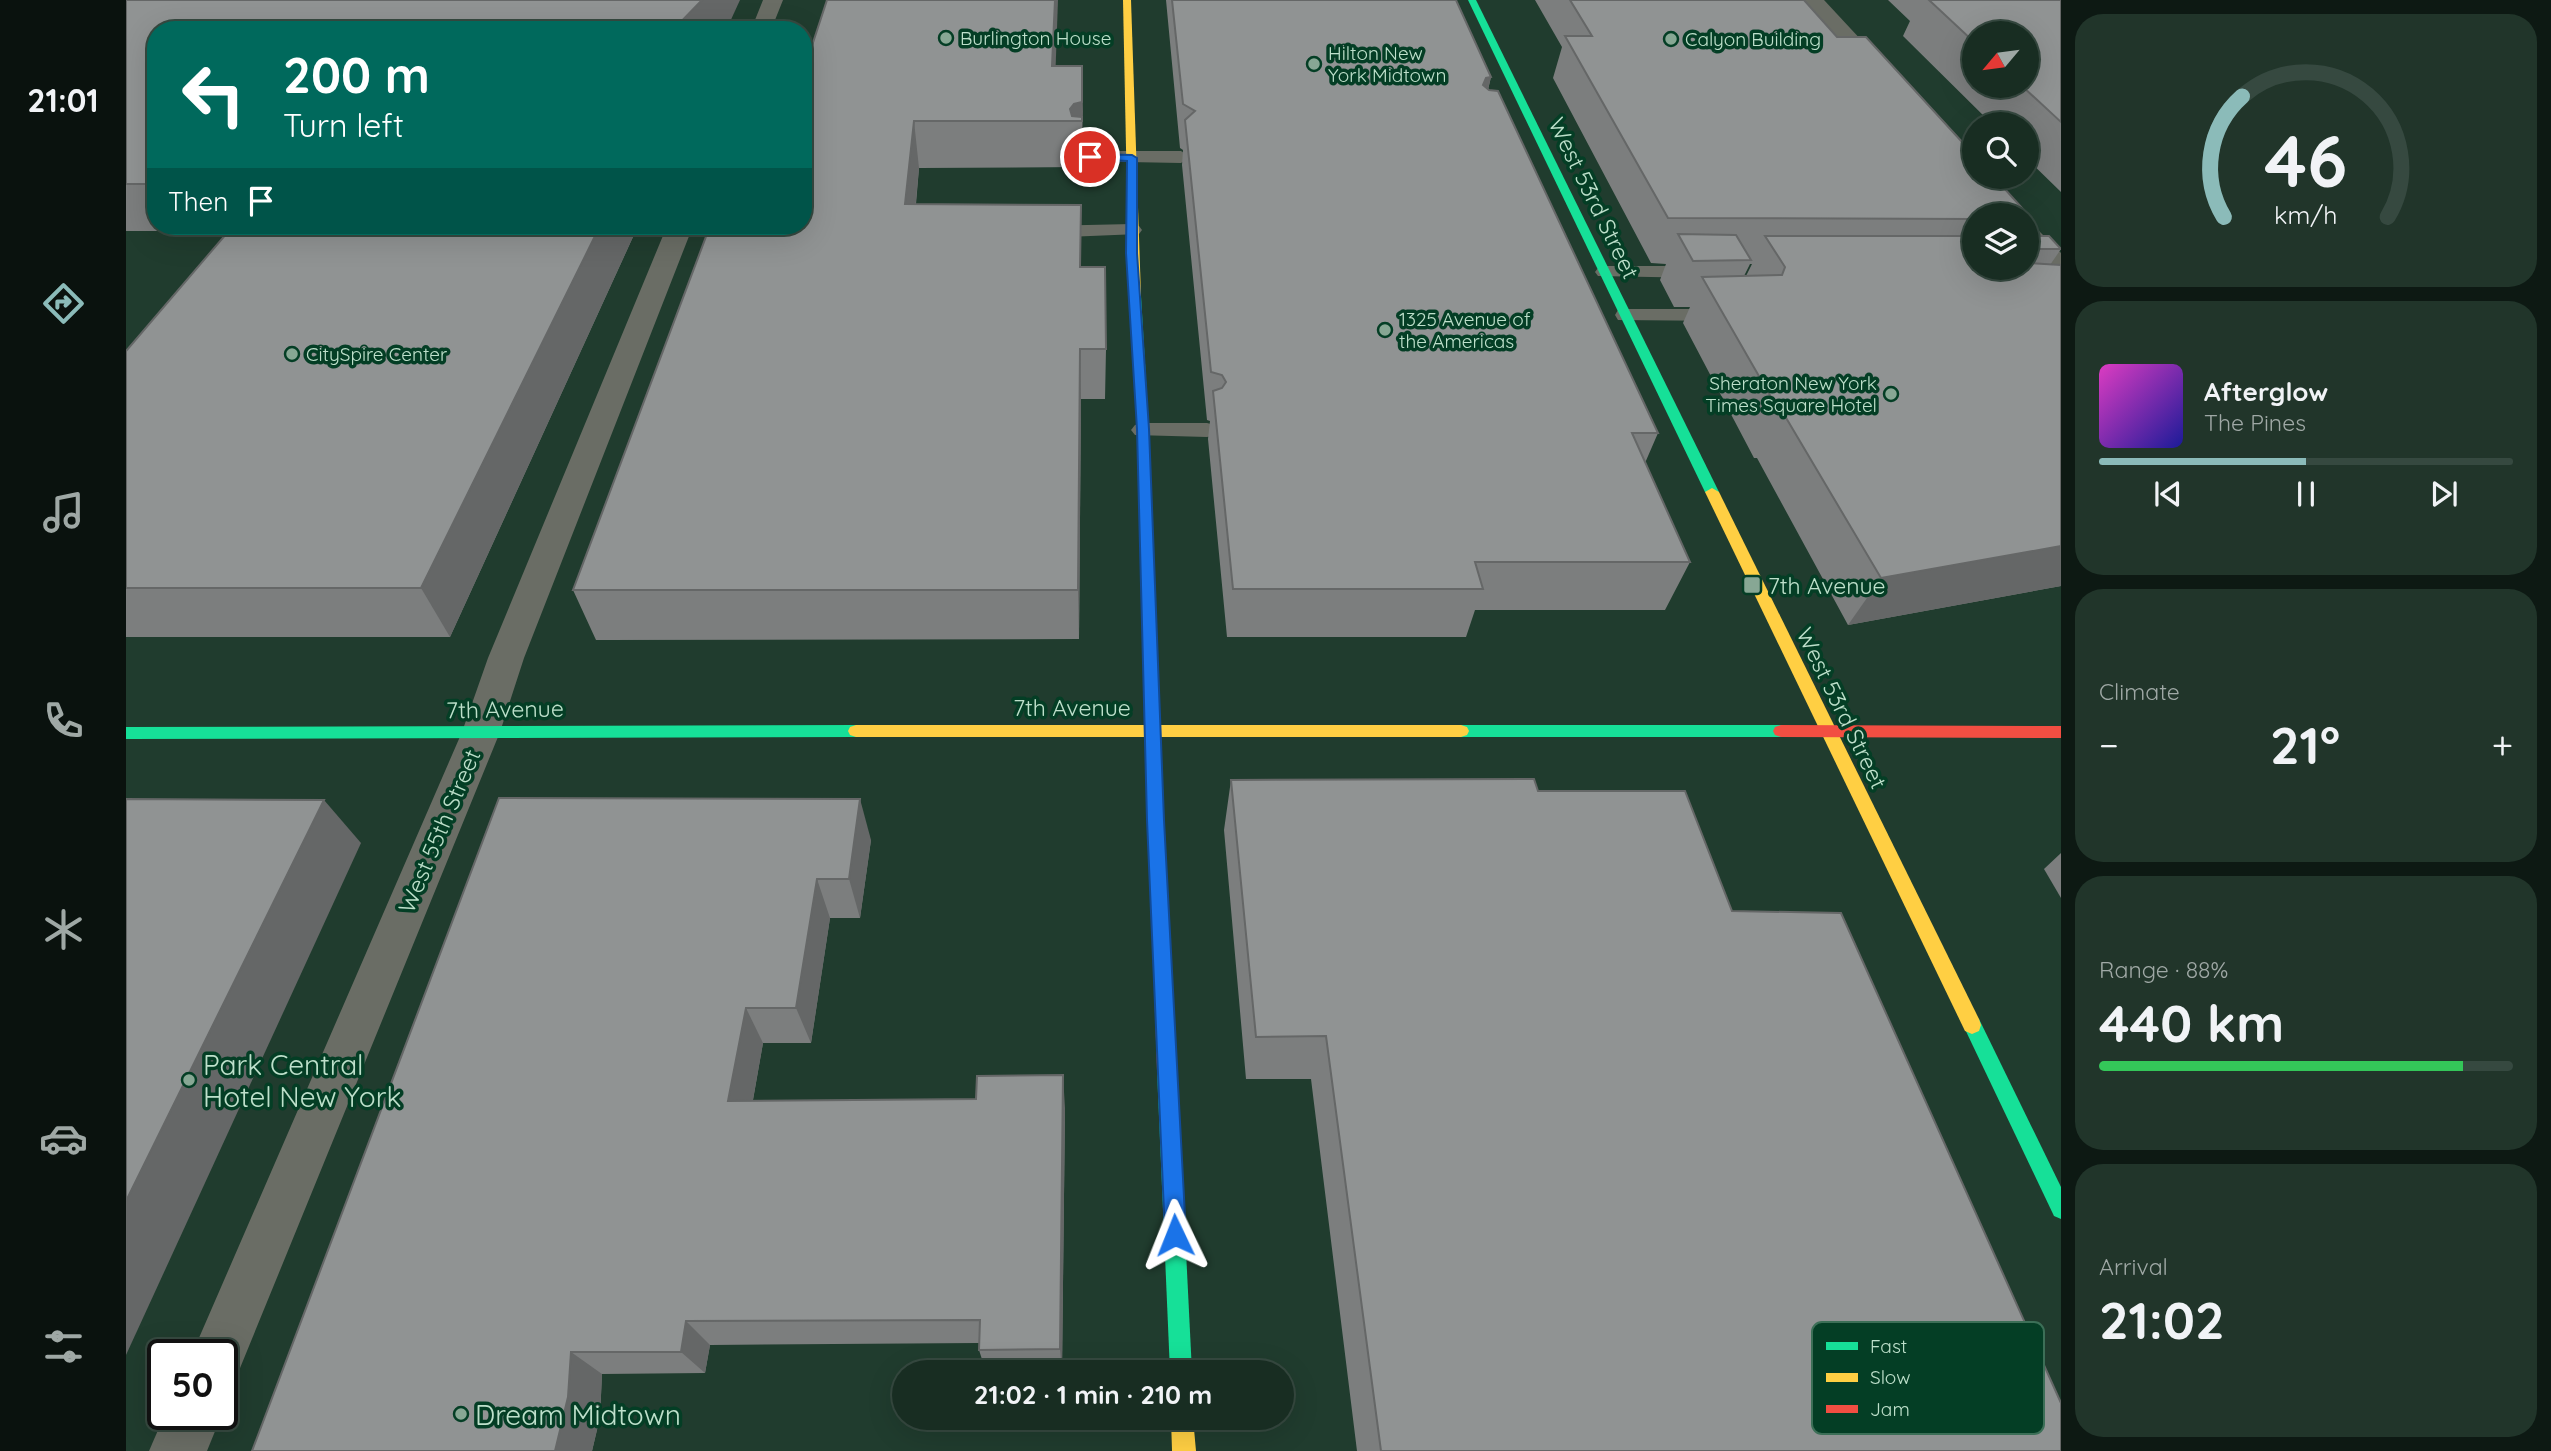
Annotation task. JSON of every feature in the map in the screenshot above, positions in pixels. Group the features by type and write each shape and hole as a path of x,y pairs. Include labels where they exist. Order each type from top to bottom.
{"main road":[{"path":"1127,0 1132,230 1143,429 1180,1360"},
{"name":"West 53rd Street","path":"1472,0 2061,1209"},
{"name":"7th Avenue","path":"126,733 1154,730 2061,732"},
{"path":"1183,1430 1184,1451"}],"street":[{"path":"765,21 773,0"},
{"path":"1813,0 1895,89"},
{"name":"West 55th Street","path":"225,1339 481,732 506,658 676,235"},
{"path":"2039,246 2061,271"},
{"path":"178,1451 187,1430"}],"lane":[{"path":"1513,128 1535,129"},
{"path":"1083,157 1181,158"},
{"path":"1026,232 1132,230"},
{"path":"2039,273 2061,271"},
{"path":"1605,272 1725,272"},
{"path":"1626,315 1750,315 1744,304"},
{"path":"1143,429 1207,430"}],"building":[{"path":"126,0 702,0 682,21 147,21 147,184 126,184"},
{"path":"827,0 1055,0 1052,66 1082,66 1082,102 1074,104 1070,109 1072,116 1082,117 1082,121 914,121 905,204 1081,205 1080,267 1105,267 1106,349 1080,349 1078,590 573,590 707,235 812,235 812,46"},
{"path":"1172,0 1456,0 1491,77 1486,78 1483,85 1489,90 1498,91 1658,433 1632,433 1690,562 1475,562 1483,589 1233,589 1213,391 1222,388 1226,382 1222,375 1211,372 1185,120 1195,111 1183,104"},
{"path":"1570,0 1804,0 1837,37 1866,37 1962,142 1962,189 2005,189 2018,203 1962,203 1962,219 1668,218 1565,36 1592,36"},
{"path":"1929,0 2061,0 2061,122 2035,98 2039,98 2039,21 1962,21 1962,31"},
{"path":"1678,234 1736,235 1751,260 1693,261"},
{"path":"225,235 596,235 421,588 126,588 126,351"},
{"name":"Sheraton New York Times Square Hotel","path":"1765,236 1962,236 1962,280 2039,280 2039,264 2061,265 2061,546 1881,578 1782,411 1779,411 1702,277 1782,275 1785,267"},
{"path":"2039,236 2049,236 2061,249 2039,249"},
{"path":"1534,779 1538,791 1685,791 1732,911 1841,913 2025,1322 1812,1322 1812,1434 2044,1434 2044,1365 2061,1403 2061,1451 1381,1451 1326,1036 1256,1037 1231,780"},
{"path":"499,798 860,799 849,879 817,879 796,1008 746,1008 728,1101 976,1099 977,1076 1063,1075 1060,1349 979,1350 980,1320 686,1321 681,1352 571,1352 568,1397 555,1451 252,1451"},
{"path":"126,799 324,800 126,1201"}],"traffic: fast":[{"path":"1472,0 1712,492"},
{"path":"1135,296 1143,430 1156,814"},
{"path":"126,733 856,731"},
{"path":"1461,731 1781,731"},
{"path":"1972,1025 2061,1209"},
{"path":"1167,1070 1180,1360"}],"traffic: slow":[{"path":"1127,0 1135,296"},
{"path":"1712,492 1972,1025"},
{"path":"856,731 1461,731"},
{"path":"1183,1430 1184,1451"}],"traffic: jam":[{"path":"1781,731 2061,732"},
{"path":"1156,814 1167,1070"}],"place":[{"name":"Burlington House","path":"946,38"},
{"name":"Calyon Building","path":"1671,39"},
{"name":"Hilton New York Midtown","path":"1314,64"},
{"name":"1325 Avenue of the Americas","path":"1385,330"},
{"name":"CitySpire Center","path":"292,354"},
{"name":"Sheraton New York Times Square Hotel","path":"1891,394"},
{"name":"7th Avenue","path":"1752,585"},
{"name":"Park Central Hotel New York","path":"189,1080"},
{"name":"Dream Midtown","path":"461,1414"}],"route":[{"path":"1090,157 1132,158 1132,253 1143,429 1156,820 1175,1235"}]}
